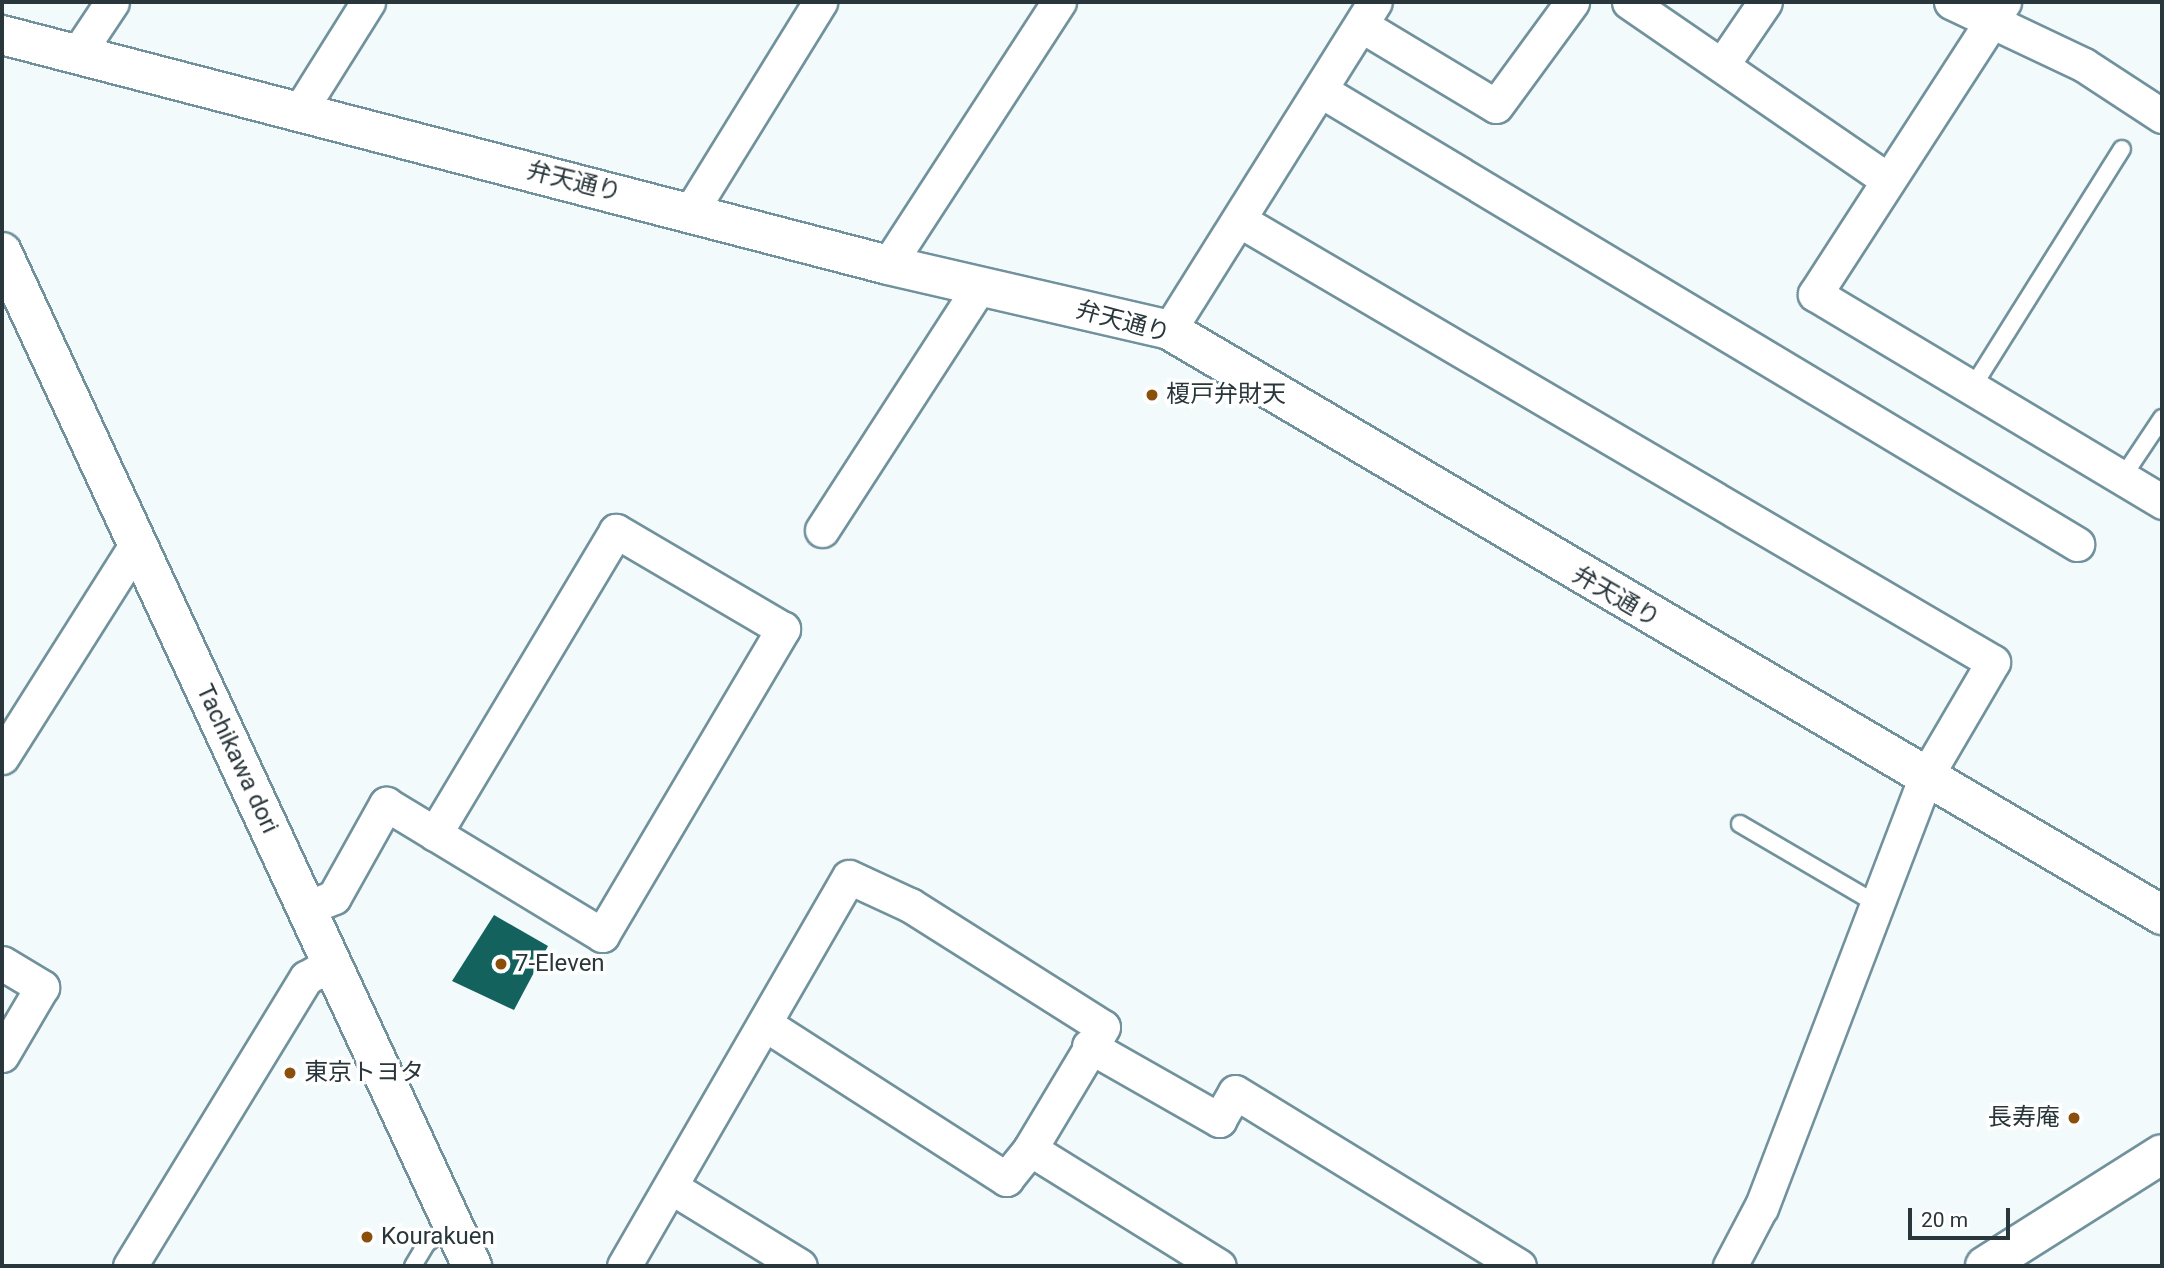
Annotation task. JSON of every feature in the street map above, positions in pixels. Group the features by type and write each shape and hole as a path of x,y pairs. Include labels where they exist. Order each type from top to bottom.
{"street":[{"path":"78,53 112,2"},
{"path":"299,112 368,2"},
{"path":"691,211 820,2"},
{"path":"888,265 1059,2"},
{"path":"1168,330 1368,13 1496,107 1572,2"},
{"path":"1629,2 1888,180"},
{"path":"1722,65 1765,2"},
{"path":"1951,2 1996,13 2158,105"},
{"path":"1996,13 1815,294 2162,502"},
{"name":"弁天通り","path":"2,35 691,211 888,265 1168,330 1440,496 1926,775 2162,915"},
{"path":"1320,90 2077,544"},
{"path":"1239,220 1993,662 1926,775 1761,1207 1730,1266"},
{"name":"Tachikawa dori","path":"2,252 472,1266"},
{"path":"822,530 980,286"},
{"path":"307,908 334,897 386,804 435,834 602,935 783,629 616,531 435,834"},
{"path":"2,757 138,542"},
{"path":"624,1266 849,877 910,905 1103,1027 1030,1149 1006,1179 765,1024"},
{"path":"2,963 42,987 2,1055"},
{"path":"130,1266 306,978 332,963"},
{"path":"1090,1046 1219,1119 1235,1093 1519,1266"},
{"path":"1030,1149 1219,1266"},
{"path":"1984,1266 2162,1154"},
{"path":"671,1186 800,1266"}],"lane":[{"path":"1972,388 2122,149"},
{"path":"2122,478 2162,418"},
{"path":"1740,824 1877,904"},
{"path":"413,1266 426,1244 452,1224"}],"building":[{"name":"7-Eleven","path":"494,915 548,946 514,1010 452,981"}],"place":[{"name":"榎戸弁財天","path":"1152,395"},
{"name":"7-Eleven","path":"501,964"},
{"name":"東京トヨタ","path":"290,1073"},
{"name":"長寿庵","path":"2074,1118"},
{"name":"Kourakuen","path":"367,1237"}]}
